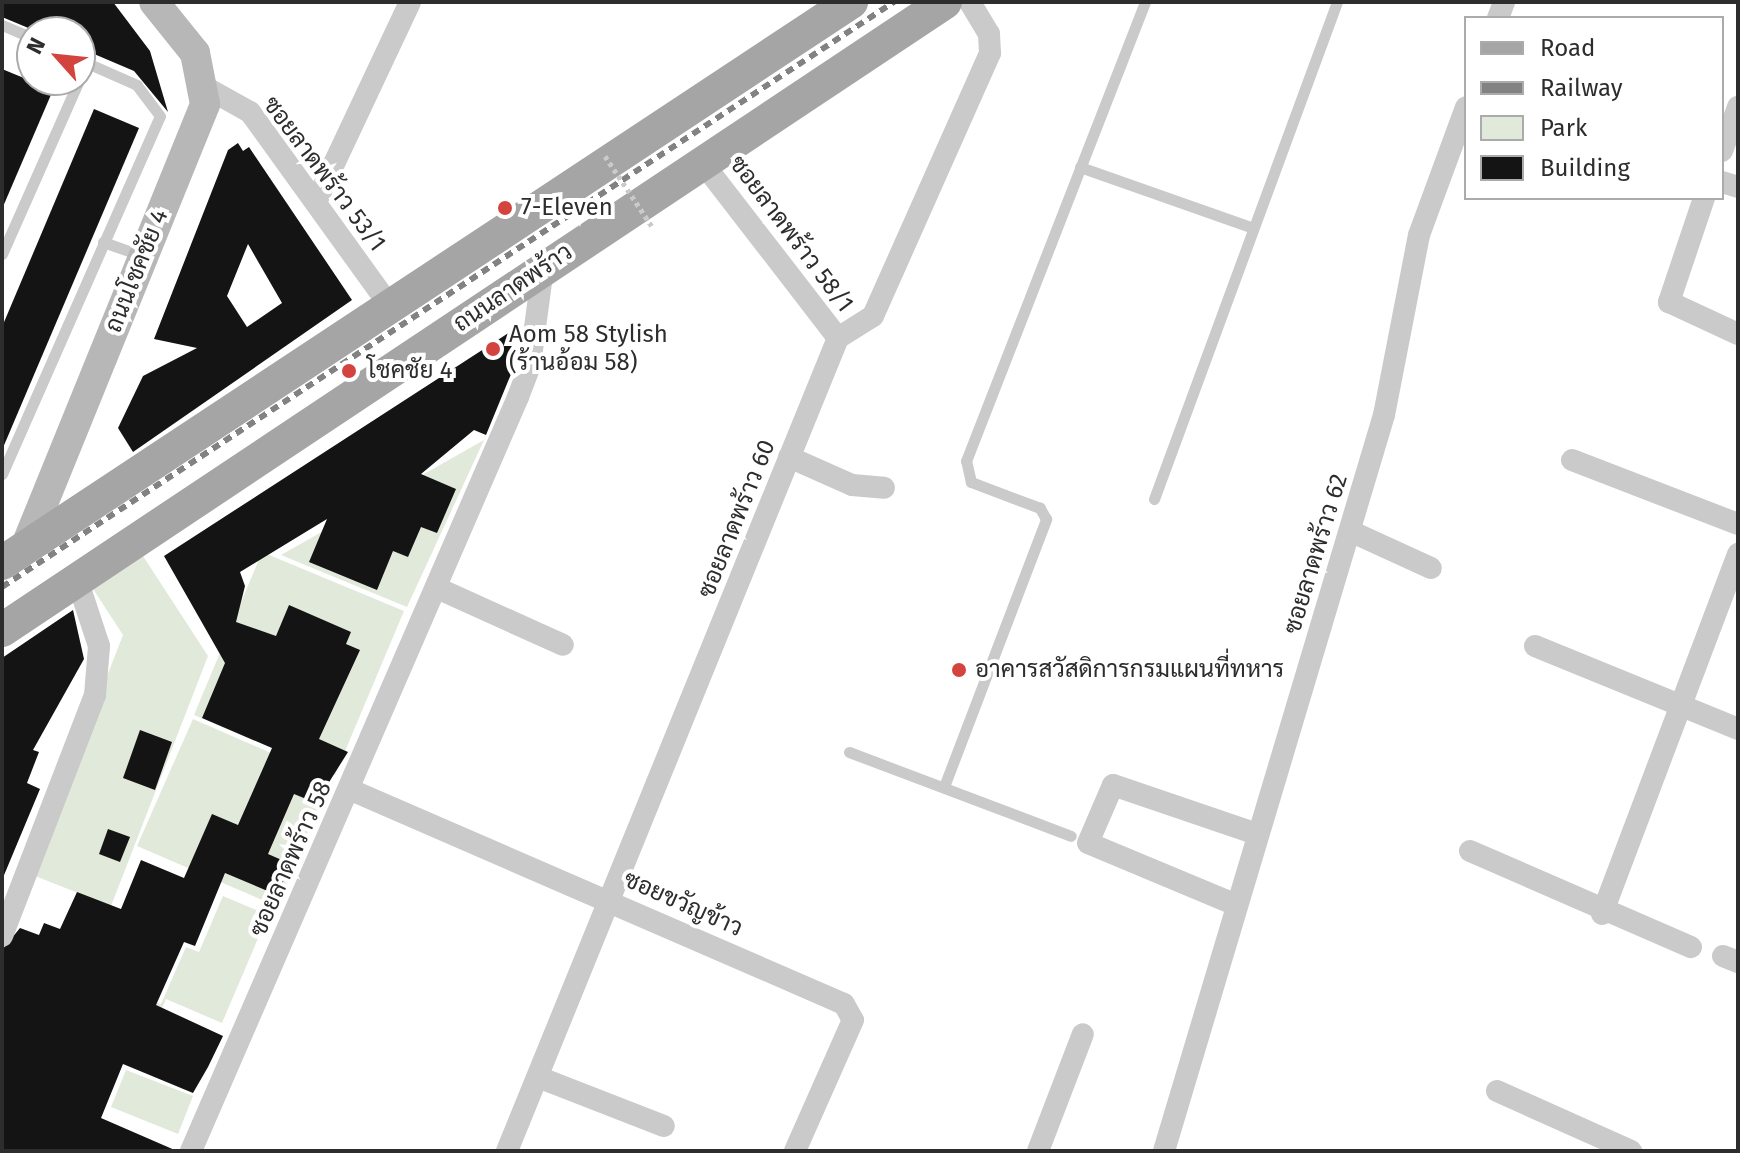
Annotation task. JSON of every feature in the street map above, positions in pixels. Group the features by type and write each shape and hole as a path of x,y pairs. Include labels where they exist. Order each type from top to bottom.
{"main road":[{"path":"14,556 851,2"},
{"name":"ถนนลาดพร้าว","path":"2,630 945,2"},
{"path":"158,4 195,53 205,87"},
{"name":"ถนนโชคชัย 4","path":"14,556 143,257 205,104 205,87"}],"street":[{"path":"316,202 410,2"},
{"path":"838,338 873,316 990,53 989,34 970,2"},
{"name":"ซอยลาดพร้าว 53/1","path":"205,87 250,112 390,306"},
{"path":"1724,146 1738,107"},
{"name":"ซอยลาดพร้าว 62","path":"1164,1151 1234,904 1384,415 1419,235 1464,112"},
{"name":"ซอยลาดพร้าว 58/1","path":"702,162 838,338"},
{"path":"1703,200 1669,302 1738,334"},
{"name":"ซอยลาดพร้าว 58","path":"191,1151 351,790 530,365 543,268"},
{"name":"ซอยลาดพร้าว 60","path":"507,1151 612,901 838,338"},
{"path":"789,457 852,485 884,488"},
{"path":"1572,460 1738,524"},
{"path":"1350,531 1431,568"},
{"path":"1602,914 1678,704 1738,554"},
{"path":"2,936 95,695 99,646 77,579"},
{"path":"437,588 563,645"},
{"path":"1535,646 1738,729"},
{"path":"1234,904 1088,843 1113,785 1257,834"},
{"name":"ซอยขวัญข้าว","path":"351,790 612,901 851,1010 795,1151"},
{"path":"1470,851 1602,914 1691,947"},
{"path":"1038,1151 1083,1034"},
{"path":"538,1077 664,1126"},
{"path":"1497,1091 1631,1151"}],"lane":[{"path":"945,784 1046,519 1040,508 971,482 966,461 1145,2"},
{"path":"1154,499 1337,2"},
{"path":"2,474 160,116 137,85 96,67"},
{"path":"2,254 71,96"},
{"path":"1080,167 1253,228"},
{"path":"103,242 143,257"},
{"path":"849,752 945,784 1071,836"}],"path":[{"path":"605,156 653,228"}],"green space":[{"path":"484,440 407,607 281,555"},
{"path":"262,552 404,611 335,775 194,715"},
{"path":"143,556 208,656 111,906 30,874 123,635 93,589"},
{"path":"193,719 331,779 276,906 137,846"},
{"path":"223,896 268,915 222,1023 166,999 149,1037 147,999 161,1004 186,947 199,952"},
{"path":"126,1070 193,1096 178,1134 111,1107"}],"building":[{"path":"2,2 113,2 150,51 168,112 134,71 96,55 96,16 16,16 16,23 2,17"},
{"path":"2,69 16,75 16,96 50,96 2,209"},
{"path":"94,109 139,128 2,450 2,327"},
{"path":"238,143 243,151 249,147 352,300 133,452 118,428 143,376 197,348 154,339 228,150","holes":["248,244 282,303 247,327 227,296"]},
{"path":"513,330 516,362 486,435 474,430 421,474 456,489 437,533 421,527 408,557 393,551 377,590 309,562 327,519 240,572 245,586 236,622 276,636 289,605 351,632 346,644 360,650 319,739 348,752 316,803 294,794 268,854 291,864 277,895 225,873 195,946 184,942 156,1005 223,1036 208,1067 193,1093 123,1064 101,1118 177,1151 2,1151 2,950 20,928 39,935 44,923 60,929 77,892 121,909 141,860 184,878 212,814 238,825 272,748 202,718 225,663 164,556"},
{"path":"73,610 84,659 33,750 39,752 27,783 40,789 2,880 2,658"},
{"path":"140,730 172,742 155,790 123,778"},
{"path":"108,829 130,837 120,862 99,854"}],"railway":[{"path":"2,587 894,2"}],"place":[{"name":"7-Eleven","path":"505,208"},
{"name":"Aom 58 Stylish (ร้านอ้อม 58)","path":"493,349"},
{"name":"โชคชัย 4","path":"349,371"},
{"name":"อาคารสวัสดิการกรมแผนที่ทหาร","path":"959,670"}]}
